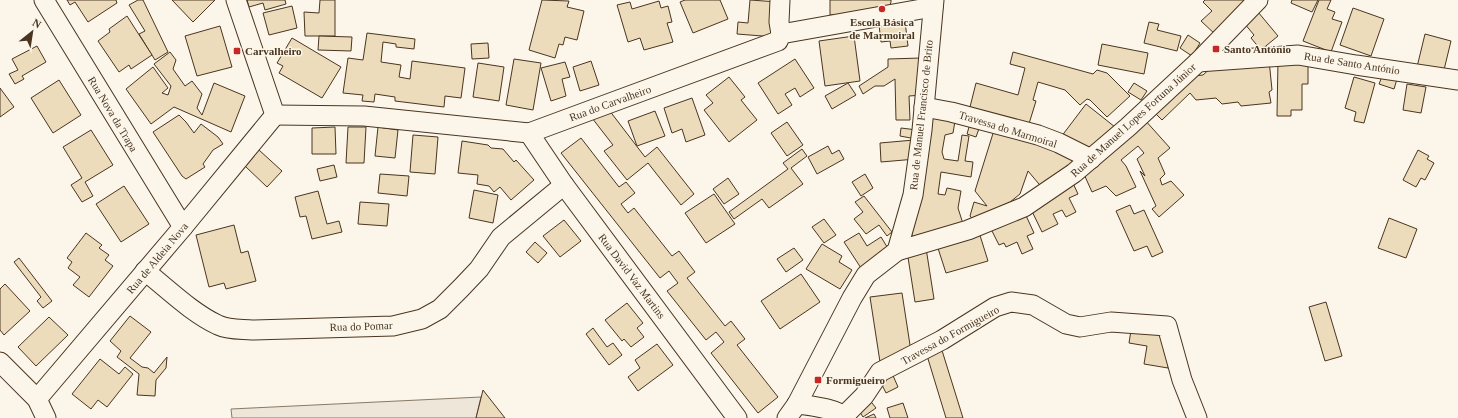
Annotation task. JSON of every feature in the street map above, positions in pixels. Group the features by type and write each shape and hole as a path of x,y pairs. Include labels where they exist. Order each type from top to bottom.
{"street":[{"name":"Rua Nova da Trapa","path":"44,0 182,228"},
{"path":"236,0 275,115"},
{"path":"780,0 779,22 781,34"},
{"name":"Rua de Manuel Lopes Fortuna Júnior","path":"792,411 852,298 866,275 897,251 968,230 1024,207 1074,174 1128,127 1198,62 1254,3"},
{"name":"Rua do Carvalheiro","path":"275,115 364,116 529,133 778,41 781,34 933,4"},
{"name":"Rua de Manuel Francisco de Brito","path":"897,251 913,195 924,107 933,4"},
{"name":"Rua de Santo António","path":"1198,62 1298,55 1458,80"},
{"name":"Travessa do Marmoiral","path":"924,107 951,112 1038,135 1059,143 1091,159"},
{"name":"Rua de Aldeia Nova","path":"37,399 182,228 275,115"},
{"name":"Rua David Vaz Martins","path":"529,133 564,185 737,418"},
{"name":"Rua do Pomar","path":"145,271 200,315 219,326 232,329 252,330 393,326 422,319 440,309 479,269 501,236 564,185"},
{"name":"Travessa do Formigueiro","path":"845,417 864,396 880,372 942,340 995,307 1011,302 1033,305 1066,324 1080,327 1111,322 1167,326 1182,380 1197,418"},
{"path":"0,362 37,399 46,418"},
{"path":"792,411 832,410 845,417"}],"shaded area":[{"path":"481,397 476,418 232,418 231,409"}],"building":[{"path":"67,0 116,0 117,3 88,22 75,2 70,5"},
{"path":"138,0 143,0 168,52 155,60 139,34 145,31 129,5"},
{"path":"172,0 215,0 193,22"},
{"path":"247,0 285,0 286,4 265,10 263,3 249,7"},
{"path":"320,0 335,0 335,36 305,36 304,12 319,13"},
{"path":"542,0 569,1 567,7 584,11 577,40 565,37 563,45 559,44 555,58 529,50"},
{"path":"685,0 720,0 728,19 693,33 680,2"},
{"path":"750,0 778,2 775,37 737,34 738,22 748,23"},
{"path":"830,0 891,0 891,2 887,14 830,15"},
{"path":"1205,0 1243,0 1247,3 1216,35 1201,21 1212,11 1203,2"},
{"path":"1292,0 1318,0 1312,12 1291,3"},
{"path":"1319,0 1331,0 1327,9 1335,12 1332,19 1342,22 1331,52 1303,41"},
{"path":"659,1 661,8 668,6 672,22 667,23 673,42 644,50 640,38 628,42 617,5 630,2 632,9"},
{"path":"292,6 297,28 269,35 263,13"},
{"path":"1353,8 1384,19 1371,56 1340,45"},
{"path":"1258,12 1278,36 1261,50 1251,38 1254,35 1244,23"},
{"path":"904,13 908,46 891,48 890,41 881,42 879,25"},
{"path":"127,16 152,55 131,69 129,65 119,72 98,41 110,32 109,29"},
{"path":"1149,22 1159,24 1157,30 1181,36 1177,51 1144,43"},
{"path":"220,26 232,67 197,76 185,36"},
{"path":"367,33 415,39 414,49 396,47 396,44 383,42 381,62 401,65 399,77 410,79 412,61 465,68 461,98 445,96 444,107 395,101 395,97 375,94 374,102 362,101 363,95 343,93 348,58 363,60"},
{"path":"1425,34 1451,41 1443,74 1417,67"},
{"path":"1188,35 1200,43 1192,56 1180,48"},
{"path":"319,36 352,37 351,51 318,50"},
{"path":"854,36 860,81 825,86 819,41"},
{"path":"292,38 341,67 322,98 279,73 283,66 277,63"},
{"path":"488,43 489,58 472,59 471,44"},
{"path":"1102,44 1148,53 1144,74 1098,65"},
{"path":"37,46 46,62 22,76 24,79 15,84 9,74 18,70 12,59"},
{"path":"170,52 176,60 173,69 185,86 192,81 202,94 197,108 202,115 214,83 245,96 231,132 174,107 151,124 126,89 153,67 168,88 162,93 168,95 171,86 154,64"},
{"path":"1013,52 1093,74 1097,70 1107,73 1130,96 1107,117 1090,100 1087,99 1080,105 1065,90 1038,82 1033,100 1036,101 1028,127 969,111 976,83 1018,95 1025,68 1010,64"},
{"path":"921,58 923,95 909,96 910,120 896,120 895,79 884,86 875,86 863,94 859,86 888,67 888,59"},
{"path":"514,59 541,63 533,110 506,105"},
{"path":"795,59 814,88 800,97 795,88 785,94 792,105 778,114 758,83"},
{"path":"1269,60 1272,90 1269,92 1271,103 1241,106 1238,102 1222,104 1216,98 1196,100 1190,93 1162,120 1151,109 1184,77 1203,75 1213,66"},
{"path":"1278,60 1308,60 1308,84 1302,84 1302,110 1291,110 1291,116 1277,116"},
{"path":"591,61 599,85 580,91 573,67"},
{"path":"565,62 570,77 562,79 566,96 551,101 541,68"},
{"path":"478,63 504,67 499,101 473,97"},
{"path":"1383,74 1397,79 1394,89 1379,84"},
{"path":"729,77 745,97 741,100 757,120 729,142 704,110 713,103 706,95"},
{"path":"1354,77 1375,83 1364,123 1354,121 1356,112 1345,108"},
{"path":"59,80 81,115 53,133 31,98"},
{"path":"848,83 856,95 832,109 825,96"},
{"path":"1134,83 1147,91 1141,100 1128,92"},
{"path":"1407,84 1426,87 1421,113 1403,110"},
{"path":"0,88 14,107 0,117"},
{"path":"692,98 705,135 686,142 682,129 672,133 664,108"},
{"path":"1086,104 1115,127 1093,155 1061,137"},
{"path":"606,106 645,157 657,147 694,194 681,205 648,163 627,180 604,151 613,145 592,118"},
{"path":"931,110 956,115 953,133 945,135 942,152 944,159 958,161 962,135 969,136 965,161 973,162 971,177 941,172 938,194 945,195 947,188 961,191 958,208 964,227 915,243 910,230"},
{"path":"655,111 665,136 637,146 628,121"},
{"path":"179,115 194,133 201,124 218,137 223,144 213,150 203,164 205,167 186,179 182,176 153,132"},
{"path":"1144,119 1170,148 1158,158 1165,174 1160,179 1162,185 1171,181 1184,195 1159,217 1152,209 1156,206 1140,171 1145,176 1137,159 1144,153 1138,146 1121,160 1126,166 1136,187 1116,196 1106,186 1092,192 1083,172"},
{"path":"971,120 981,123 976,137 967,134"},
{"path":"787,122 803,145 787,156 771,133"},
{"path":"335,127 336,154 312,154 312,128"},
{"path":"348,127 366,127 364,163 346,163"},
{"path":"378,127 398,130 395,158 375,156"},
{"path":"995,127 1087,155 1044,190 1028,171 1020,194 979,227 970,216 974,202 987,206 975,191"},
{"path":"901,128 917,130 916,139 900,136"},
{"path":"91,130 113,165 85,182 93,196 82,202 71,185 82,178 63,147"},
{"path":"413,135 438,137 435,174 410,172"},
{"path":"581,138 619,187 626,182 635,193 621,204 628,213 634,208 672,256 679,251 695,272 687,278 725,326 731,321 745,339 737,345 778,397 758,413 711,353 724,342 716,332 706,340 667,291 678,283 669,271 660,278 561,153"},
{"path":"914,140 916,159 881,162 880,143"},
{"path":"462,141 488,145 491,148 503,149 514,162 516,160 534,180 511,200 500,187 494,192 489,186 477,184 478,175 458,173"},
{"path":"828,146 832,154 839,150 844,159 817,174 808,157"},
{"path":"802,149 807,156 791,168 803,184 769,208 762,199 734,219 729,212 788,169 783,163"},
{"path":"259,150 282,171 267,187 245,166"},
{"path":"1418,150 1429,156 1427,159 1434,163 1425,180 1421,178 1416,187 1403,180"},
{"path":"334,165 337,177 320,181 317,169"},
{"path":"380,174 409,176 407,196 378,193"},
{"path":"865,174 873,188 861,196 852,182"},
{"path":"728,178 739,194 724,204 713,189"},
{"path":"1072,181 1078,194 1069,198 1076,212 1066,217 1062,210 1053,214 1058,224 1042,232 1028,203"},
{"path":"124,186 149,224 121,242 96,204"},
{"path":"474,190 498,195 493,223 469,218"},
{"path":"318,191 327,224 339,221 342,232 312,239 306,216 300,217 295,197"},
{"path":"714,194 735,224 706,243 685,213"},
{"path":"864,196 892,232 887,236 879,225 866,234 854,219 863,212 855,202"},
{"path":"360,202 389,204 387,226 358,224"},
{"path":"1130,205 1134,214 1144,210 1163,252 1152,257 1147,246 1134,251 1116,211"},
{"path":"1023,209 1034,233 1027,236 1033,249 1022,254 1017,242 1006,247 1004,243 999,245 989,225"},
{"path":"1389,218 1417,229 1406,258 1378,248"},
{"path":"824,219 836,235 824,243 812,227"},
{"path":"564,220 581,241 560,257 543,236"},
{"path":"234,225 241,253 248,251 256,281 226,289 224,283 209,287 196,235"},
{"path":"978,229 988,261 946,273 936,242"},
{"path":"86,233 102,245 99,248 109,255 105,260 113,266 89,297 73,285 80,277 68,268 72,262 67,258"},
{"path":"859,233 867,246 881,237 889,250 861,268 844,242"},
{"path":"535,242 547,253 538,263 526,252"},
{"path":"822,244 842,256 839,262 852,270 840,289 806,269"},
{"path":"794,248 803,260 786,272 777,259"},
{"path":"926,248 934,299 915,302 907,251"},
{"path":"19,258 52,301 43,308 37,301 41,297 14,262"},
{"path":"801,274 820,302 780,329 761,301"},
{"path":"5,284 30,311 4,335 0,330 0,289"},
{"path":"902,293 912,358 880,362 870,297"},
{"path":"1326,302 1342,356 1325,361 1309,307"},
{"path":"627,303 643,323 637,328 644,337 631,347 624,339 622,341 605,320"},
{"path":"130,316 151,332 130,358 142,367 148,368 154,373 167,357 166,368 156,380 155,396 137,395 139,374 117,357 121,351 110,341"},
{"path":"49,317 68,335 36,366 18,347"},
{"path":"1132,324 1174,331 1168,368 1144,364 1147,346 1129,343"},
{"path":"593,328 607,347 613,343 622,355 609,365 586,334"},
{"path":"657,344 673,365 638,391 628,377 640,368 635,360"},
{"path":"940,344 963,418 946,418 925,349"},
{"path":"100,359 119,374 125,367 133,374 107,407 98,400 91,409 72,394"},
{"path":"891,371 898,387 886,393 878,377"},
{"path":"483,390 505,418 476,418"},
{"path":"868,398 876,408 863,417 856,406"},
{"path":"903,403 908,418 890,418 887,408"},
{"path":"874,414 876,418 865,418"}],"place":[{"name":"Escola Básica de Marmoiral","path":"882,9"},
{"name":"Santo António","path":"1216,49"},
{"name":"Carvalheiro","path":"237,51"},
{"name":"Formigueiro","path":"818,380"}]}
